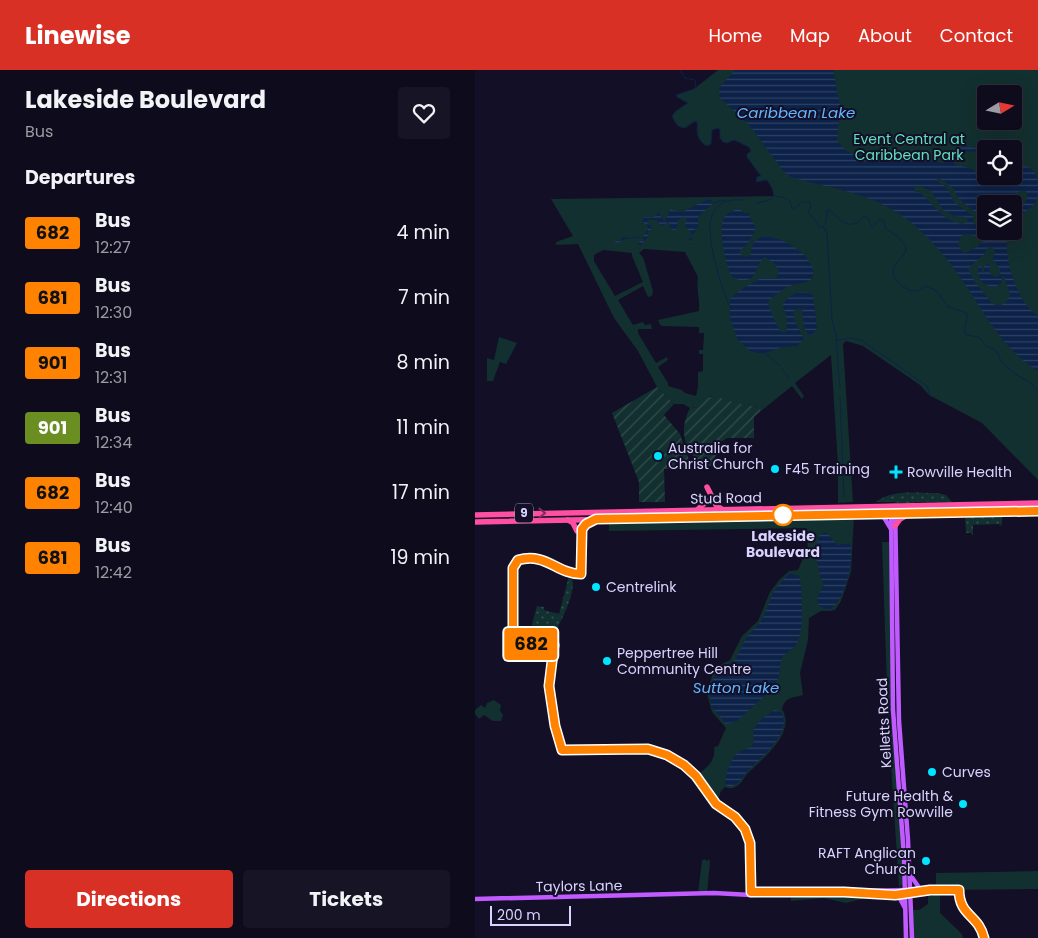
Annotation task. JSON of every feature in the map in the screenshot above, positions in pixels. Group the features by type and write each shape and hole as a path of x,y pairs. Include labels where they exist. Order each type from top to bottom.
{"highway":[{"path":"707,487 716,505 723,510"},
{"path":"696,511 707,501"},
{"name":"Stud Road","path":"478,515 1038,503"},
{"name":"Stud Road","path":"475,522 1038,511"},
{"path":"893,528 900,519 909,514"},
{"path":"478,515 509,518 512,521"},
{"path":"581,538 582,529 585,525 596,519"},
{"path":"567,520 573,524 577,531"}],"main road":[{"name":"Kelletts Road","path":"893,506 894,715 905,881 908,892 912,938"},
{"path":"882,514 893,528"},
{"name":"Kelletts Road","path":"893,528 899,721 910,875 905,910 906,938"},
{"path":"910,875 920,889"},
{"path":"891,891 905,881"},
{"name":"Taylors Lane","path":"878,893 891,891 908,892"},
{"name":"Taylors Lane","path":"475,899 712,896 751,892 844,892 895,895 908,892"},
{"path":"895,895 899,897 905,910"}],"green space":[{"name":"Event Central at Caribbean Park","path":"718,70 1038,70 1038,480 982,423 929,395 920,385 863,346 846,341 843,344 853,502 838,503 838,465 831,355 795,383 804,396 802,399 792,386 761,411 758,407 736,404 711,396 695,408 692,406 690,408 683,404 674,404 657,387 638,351 614,318 578,244 556,245 556,242 573,236 551,199 774,196 767,180 756,182 757,177 761,176 747,157 747,154 751,151 749,147 734,140 727,143 723,142 718,128 712,130 711,144 707,146 699,138 696,121 685,128 678,126 672,116 688,103 676,95 694,89","holes":["644,249 685,252 698,277 699,311 658,320 660,325 663,326 699,327 699,333 704,333 703,350 699,350 699,354 703,354 703,371 698,372 696,396 668,386 658,367 668,360 667,357 656,363 638,333 638,329 652,329 651,324 645,325 643,322 633,325 618,300 643,286 648,297 652,296 653,291 643,257 639,253","603,250 632,253 643,282 615,296 594,261 594,255"]},
{"path":"499,337 517,343 506,364 500,362 493,381 487,381 487,358 494,360"},
{"path":"657,387 674,404 664,415 680,434 692,469 664,469 665,502 639,502 639,482 612,413"},
{"path":"715,396 759,407 761,411 754,417 754,438 727,438 721,442 714,461 715,465 700,468 688,448 684,436 684,424 691,406 695,408 706,398"},
{"path":"897,493 937,493 946,495 952,502 887,504 900,502 876,502"},
{"path":"854,515 851,572 841,601 835,610 821,611 809,618 808,640 800,673 803,695 789,699 783,705 785,727 776,745 738,785 733,788 725,787 721,791 717,802 696,776 712,761 714,747 718,746 726,728 712,712 707,694 712,676 718,666 730,660 742,636 758,621 770,592 780,579 789,571 798,570 804,556 808,556 807,528 609,531 609,519"},
{"path":"965,517 1002,517 1002,524 1000,526 999,524 973,525 972,535 971,533 966,533"},
{"path":"882,542 892,542 892,713 888,716"},
{"path":"569,576 572,578 572,592 566,610 551,641 530,642 529,635 537,606 559,614"},
{"path":"494,700 501,705 500,711 503,715 501,721 493,721 484,715 479,719 475,714 475,710 481,705 485,708 487,703"},
{"path":"888,719 894,721 904,856 903,884 899,887"},
{"path":"704,859 707,861 709,859 710,862 707,893 698,893 702,861"},
{"path":"1038,871 1038,889 940,890 940,913 962,934 963,938 912,938 911,910 919,910 928,904 928,891 936,890 936,873"},
{"path":"844,892 876,894 876,898 865,898 846,903 824,898 791,901 791,894"}],"water":[{"name":"Caribbean Lake","path":"735,70 833,70 840,105 837,140 845,150 855,155 895,154 942,163 949,160 958,147 966,146 977,148 977,152 971,151 959,155 954,164 972,169 977,173 977,185 1022,185 1022,166 1032,169 1037,176 1038,195 1033,206 1022,214 1022,204 1026,202 1028,193 1023,190 1012,195 977,195 977,216 959,199 952,187 939,178 936,180 948,189 954,202 973,216 973,222 977,227 977,236 962,235 958,243 960,249 965,253 974,249 985,240 1007,240 1009,265 1013,278 1030,310 1038,315 1038,371 1026,363 1006,344 951,265 934,244 915,226 882,204 843,190 791,177 784,172 751,127 720,98 719,88","holes":["919,186 931,191 943,210 954,216 965,217 968,220 967,222 962,224 943,215 919,192 915,192 914,187","992,247 994,251 993,260 1000,269 1000,274 997,277 991,275 988,263 984,267 984,273 982,272 981,265 978,267 979,275 983,283 995,287 1001,283 1004,276 1010,295 1005,303 1001,305 992,304 975,282 968,269 988,248"]},
{"path":"710,199 712,201 712,204 698,217 698,227 694,229 696,232 691,235 686,227 685,223 687,220 684,217 678,220 675,230 671,229 669,222 661,226 657,220 648,220 647,223 651,226 651,229 647,233 648,237 640,246 638,244 644,240 643,237 648,229 647,225 642,222 644,217 654,217 659,212 665,221 670,210 684,212"},
{"path":"739,209 746,214 749,212 749,216 756,228 748,244 739,251 742,256 748,257 751,255 753,244 760,238 770,237 782,240 793,246 810,263 813,272 809,281 786,288 775,295 768,303 781,332 787,332 787,319 783,305 785,301 792,295 800,292 813,295 817,328 812,335 807,333 804,327 802,309 794,310 794,320 804,339 797,346 782,347 765,353 758,353 750,351 738,340 730,319 730,299 761,278 772,279 777,277 779,271 774,263 764,257 751,279 739,280 730,274 724,253 722,228 725,216"},
{"path":"624,237 643,237 626,239 618,243 615,242 615,240 619,241"},
{"path":"826,532 837,545 850,543 851,550 850,570 844,591 833,607 827,610 819,606 818,603 819,595 824,585 818,567 817,555 819,536"},
{"name":"Sutton Lake","path":"788,574 799,576 801,585 801,631 798,641 783,656 779,677 770,691 737,721 726,724 711,706 710,693 714,677 721,668 735,660 746,638 762,620 774,591"},
{"path":"775,710 781,712 784,720 783,728 774,744 739,782 727,786 725,784 726,776 733,758 739,752 752,746 754,742 753,733 756,726"}],"waterway":[{"path":"680,70 685,78 695,80 696,86 694,89 676,95 688,103 672,116 678,126 685,128 696,121 698,123 698,136 701,142 707,146 711,144 712,130 718,128 723,142 727,143 734,140 749,147 751,151 747,154 747,157 761,176 757,177 756,182 767,180 774,196 789,200 793,210 802,202 810,202 811,205 808,212 819,226 823,227 826,222 828,209 840,220 848,224 856,223 865,216 868,218 872,228 880,219 883,220 886,229 897,236 906,247 906,251 894,267 893,274 897,281 912,291 926,286 937,291 948,307 967,313 966,335 979,337 986,346 997,352 1001,361 1015,374 1031,383 1038,391"},
{"path":"756,204 773,197"},
{"path":"712,203 726,200"},
{"path":"729,305 714,259 710,222 713,213 722,203 743,200"},
{"path":"823,227 827,233 832,320 836,335 840,389"},
{"path":"837,340 852,338 861,340 927,386 930,395"},
{"path":"764,352 780,366"},
{"path":"782,369 790,380"},
{"path":"840,396 844,497"}],"bus line":[{"name":"682","path":"984,938 976,921 962,906 959,900 959,890 930,890 895,895 844,892 751,892 750,843 745,829 735,817 716,804 696,776 684,765 676,759 648,749 562,750 555,726 549,686 554,645 513,644 513,566 520,559 533,557 559,566 564,571 581,574 582,529 587,522 596,519 1038,511"}],"place":[{"name":"Australia for Christ Church","path":"658,456"},
{"name":"F45 Training","path":"775,469"},
{"name":"Rowville Health","path":"896,472"},
{"name":"Lakeside Boulevard","path":"783,515"},
{"name":"Centrelink","path":"596,587"},
{"name":"Peppertree Hill Community Centre","path":"607,661"},
{"name":"Curves","path":"932,772"},
{"name":"Future Health & Fitness Gym Rowville","path":"963,804"},
{"name":"RAFT Anglican Church","path":"926,861"}]}
